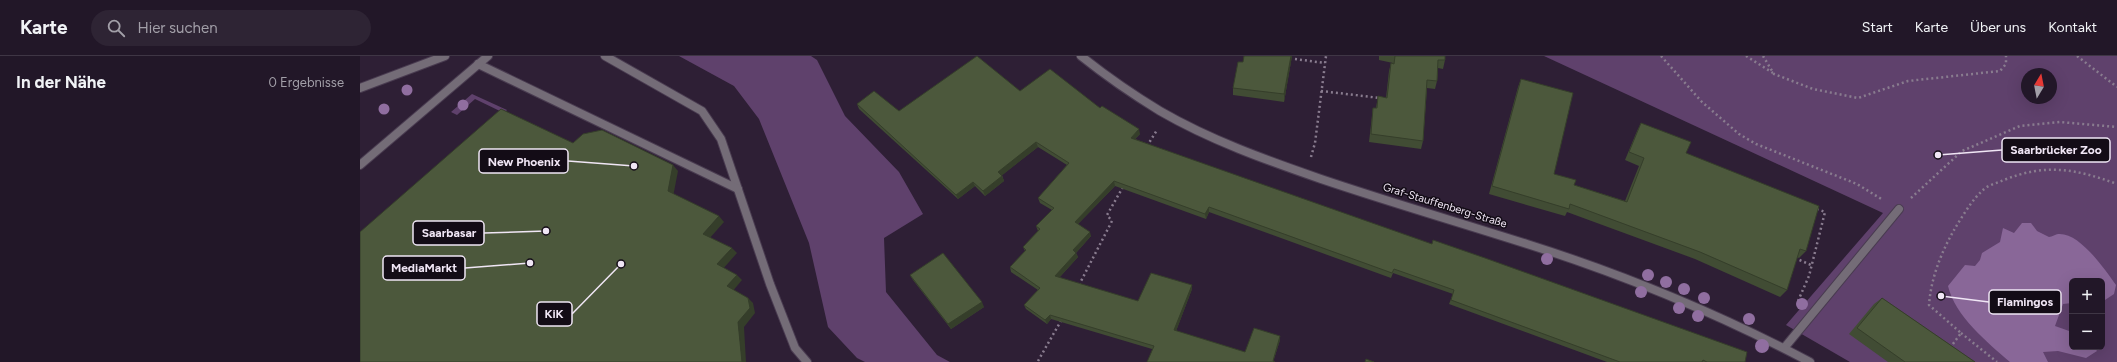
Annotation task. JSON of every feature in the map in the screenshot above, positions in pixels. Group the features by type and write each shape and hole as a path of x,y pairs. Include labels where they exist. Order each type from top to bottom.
{"street":[{"path":"360,88 445,56"},
{"path":"360,165 488,56"},
{"path":"606,56 702,111 721,139 770,284 795,348 807,362"},
{"name":"Graf-Stauffenberg-Straße","path":"1081,56 1104,76 1206,136 1304,174 1550,251 1621,275 1746,327 1810,362"},
{"path":"478,64 738,189"},
{"path":"1785,347 1899,209"}],"path":[{"path":"1311,156 1315,143 1326,56"},
{"path":"1661,56 1702,102 1739,134 1756,144 1857,184 1899,209 1962,151 2020,126 2060,122 2117,127"},
{"path":"1746,56 1774,74 1813,89 1858,98 1908,81 2000,71 2006,64 2006,56"},
{"path":"1763,56 1774,74"},
{"path":"2077,56 2117,87"},
{"path":"1295,59 1325,63"},
{"path":"1321,91 1381,98"},
{"path":"1144,151 1155,132"},
{"path":"1997,362 1929,305 1930,288 1950,239 1959,222 1983,190 2017,174 2039,168 2074,170 2117,184"},
{"path":"1076,291 1112,221 1107,215 1125,183"},
{"path":"1797,303 1809,276 1825,212 1810,206"},
{"path":"1792,257 1811,265"},
{"path":"1038,361 1062,319"},
{"path":"1946,354 1961,333"}],"shaded area":[{"path":"679,56 811,56 817,60 845,116 899,172 923,214 884,238 886,292 937,355 950,362 865,362 857,358 828,327 809,243 759,119 734,86"},
{"path":"1544,56 2117,56 2117,362 1850,362 1786,325 1883,213"},
{"path":"472,94 507,110 504,113 475,99 457,115 451,112"},
{"path":"2022,223 2031,223 2037,231 2049,237 2058,234 2066,235 2075,239 2091,253 2116,285 2114,294 2105,300 2105,278 2069,278 2069,303 2063,304 2055,326 2069,331 2069,350 2097,351 2086,358 2058,351 2043,352 2048,362 2010,362 1973,328 1957,308 1948,286 1965,265 1975,266 1980,260 1982,253 2000,242 2003,228 2014,233"}],"building":[{"path":"977,56 1020,91 1050,69 1100,108 1102,106 1139,129 1131,138 1432,244 1433,240 1485,258 1747,352 1745,362 1707,362 1703,360 1702,362 1620,362 1451,300 1454,290 1394,269 1392,273 1209,207 1205,214 1114,181 1075,222 1090,232 1073,250 1076,253 1055,276 1138,301 1151,273 1192,285 1174,330 1245,352 1254,328 1280,336 1273,361 1275,362 1147,362 1154,346 1050,315 1045,320 1024,305 1040,288 1010,267 1026,250 1023,247 1040,229 1036,226 1054,208 1038,198 1069,163 1036,142 998,172 1002,176 983,191 973,182 956,195 857,104 874,91 899,111"},
{"path":"1244,56 1291,56 1284,94 1233,88 1238,62 1243,62"},
{"path":"1395,56 1445,56 1445,60 1438,60 1437,81 1427,80 1423,141 1371,134 1373,108 1377,108 1378,96 1387,98 1391,63 1394,64"},
{"path":"1521,79 1573,93 1554,174 1576,180 1574,185 1627,202 1644,158 1629,152 1641,123 1691,142 1686,153 1819,206 1806,251 1800,249 1787,290 1700,252 1570,204 1569,209 1492,186"},
{"path":"501,109 573,143 583,134 602,130 673,165 668,191 719,216 703,234 732,248 717,264 737,275 727,286 748,298 750,308 738,322 742,362 360,362 360,232"},
{"path":"943,253 982,302 948,324 910,275"},
{"path":"1882,298 1975,362 1905,362 1857,328"},
{"path":"1366,359 1374,362 1365,362"}],"place":[{"name":"Saarbrücker Zoo","path":"1938,155"},
{"name":"New Phoenix","path":"634,166"},
{"name":"Saarbasar","path":"546,231"},
{"name":"MediaMarkt","path":"530,263"},
{"name":"KiK","path":"621,264"},
{"name":"Flamingos","path":"1941,296"}]}
